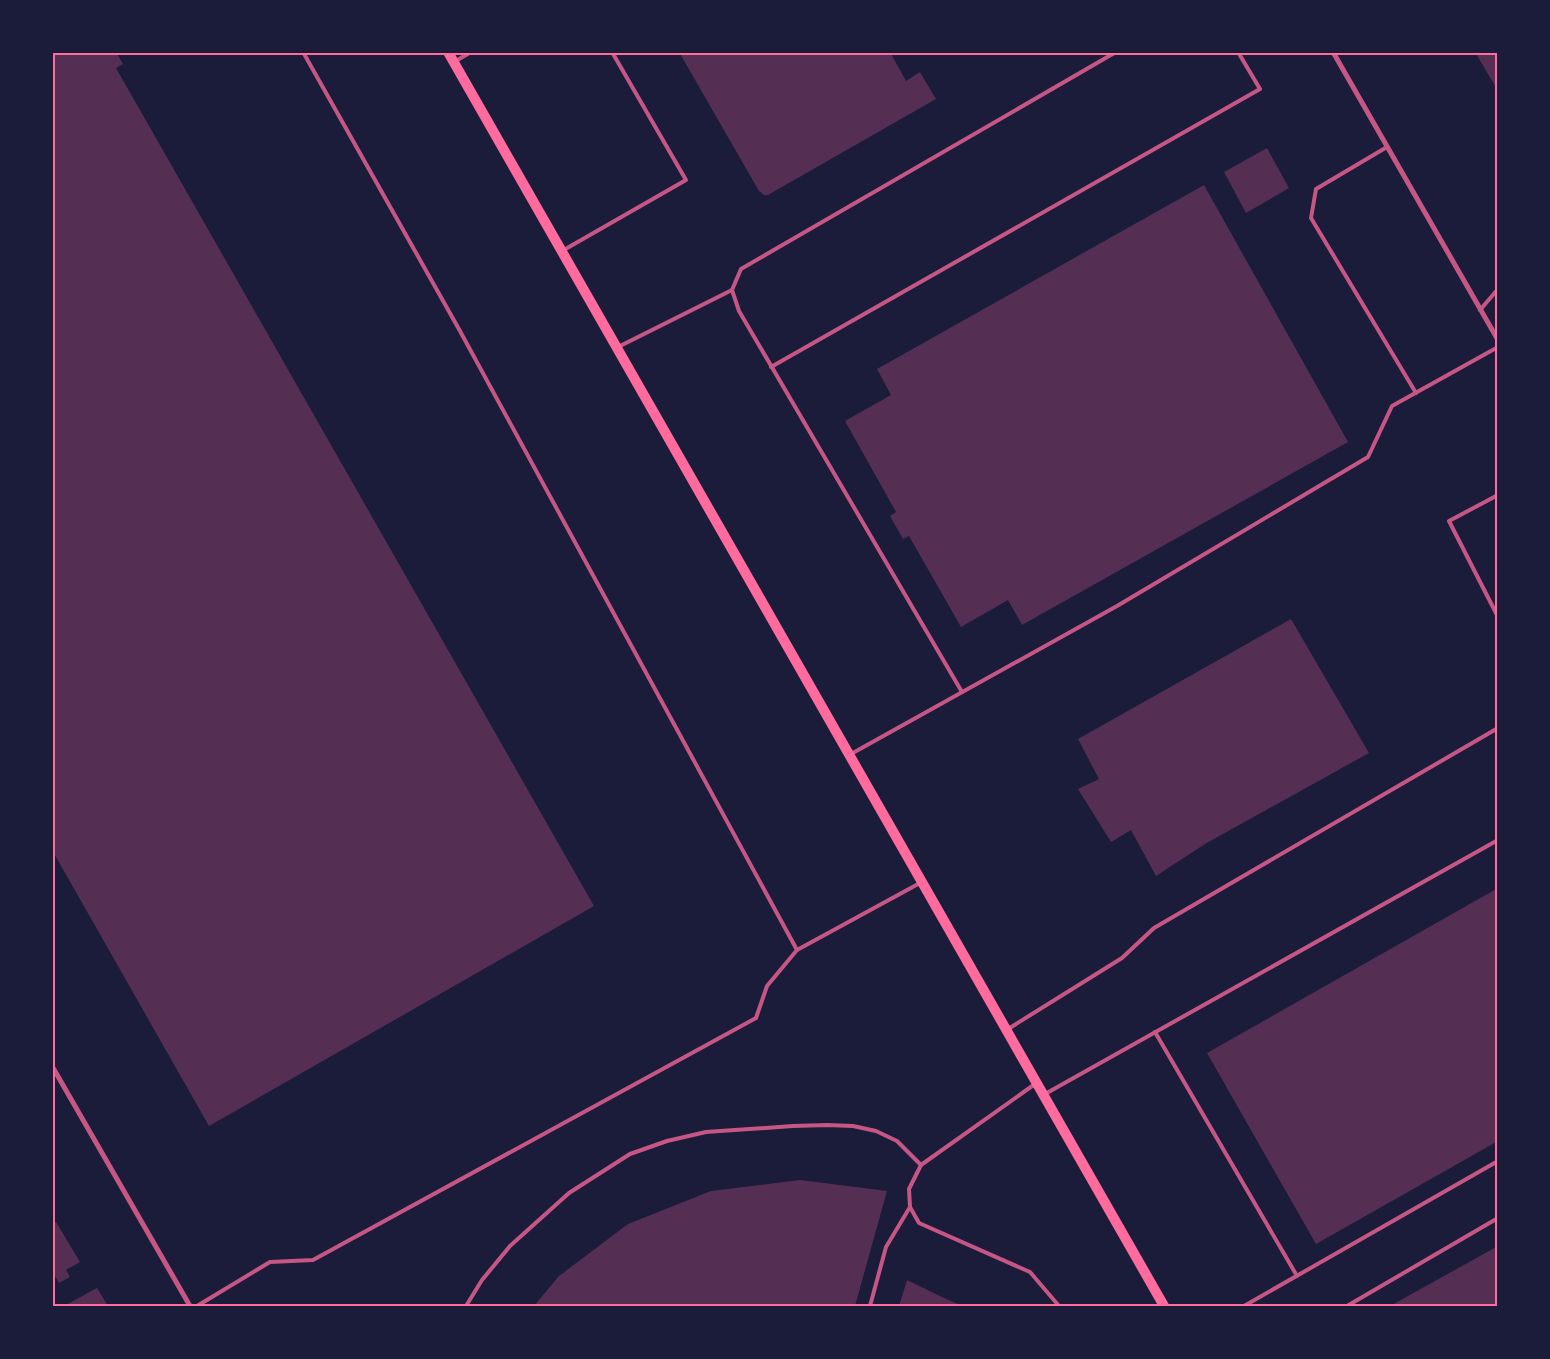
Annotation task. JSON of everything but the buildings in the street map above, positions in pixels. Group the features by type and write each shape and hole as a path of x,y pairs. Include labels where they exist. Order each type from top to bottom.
{"main road":[{"path":"448,52 1164,1306"}],"street":[{"path":"1333,52 1498,340"},
{"path":"52,1066 190,1306"}],"lane":[{"path":"303,52 465,340 797,950"},
{"path":"454,62 471,52"},
{"path":"562,252 686,180 612,52"},
{"path":"617,348 732,290 741,269 1116,52"},
{"path":"771,367 1260,89 1238,52"},
{"path":"1387,147 1316,189 1311,218 1416,393"},
{"path":"1480,310 1498,289"},
{"path":"732,290 739,311 771,367 962,692"},
{"path":"849,755 1117,606 1368,457 1392,406 1498,347"},
{"path":"1498,495 1449,521 1498,617"},
{"path":"1006,1030 1122,958 1154,928 1498,728"},
{"path":"1043,1095 1498,840"},
{"path":"197,1306 270,1262 314,1260 756,1018 767,986 797,950 922,882"},
{"path":"1155,1032 1297,1276"},
{"path":"1037,1083 921,1165 909,1189 910,1207 919,1223 1030,1272 1059,1306"},
{"path":"466,1306 482,1280 510,1246 569,1193 630,1154 667,1141 706,1132 810,1125 853,1126 876,1131 897,1141 921,1165"},
{"path":"1244,1306 1498,1161"},
{"path":"870,1306 886,1247 910,1207"},
{"path":"1347,1306 1498,1218"}]}
